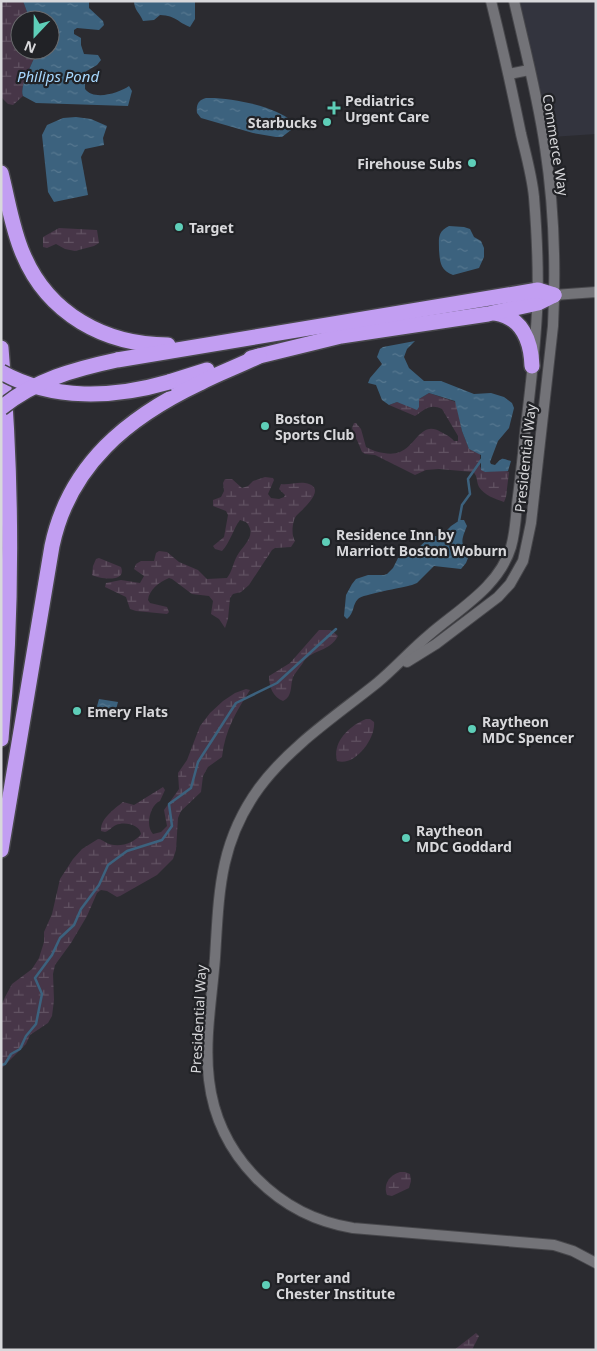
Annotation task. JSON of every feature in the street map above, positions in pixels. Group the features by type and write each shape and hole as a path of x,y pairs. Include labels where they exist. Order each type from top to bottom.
{"highway":[{"path":"1,173 17,236 26,262 46,292 70,315 99,332 124,340 162,345 215,343"},
{"path":"1,408 29,388 51,378 70,371 117,360 215,343 554,295"},
{"path":"1,372 38,388 79,394 129,392 169,382 232,362 341,336 488,314 538,296"},
{"path":"488,314 505,316 519,324 528,339 532,366"},
{"path":"1,348 8,457 9,549 7,653 1,739"},
{"path":"1,850 52,546 59,520 70,493 80,476 93,460 109,443 137,420 180,393 259,356"}],"street":[{"path":"491,1 509,74 534,195 538,296"},
{"name":"Commerce Way","path":"514,1 542,128 554,240 554,295"},
{"path":"509,74 529,70"},
{"path":"554,295 596,292"},
{"name":"Presidential Way","path":"385,676 436,644 498,597 510,584 523,561 532,523 550,355 554,295"},
{"name":"Presidential Way","path":"538,296 516,519 511,547 504,564 489,584 385,676 305,741 274,771 253,797 232,836 222,874 208,1048 209,1081 217,1115 234,1150 256,1179 286,1203 319,1219 341,1226 366,1229 554,1245 573,1250 596,1263"}],"shaded area":[{"path":"519,1 596,1 596,134 551,137"}],"green space":[{"path":"1,1 23,1 26,10 10,10 10,60 33,60 23,86 23,96 13,105 8,104 2,98"},
{"path":"59,228 97,230 99,243 75,251 65,249 56,244 47,248 43,247 43,237"},
{"path":"429,393 456,402 462,431 469,449 480,453 480,467 485,472 504,470 509,472 504,502 481,490 476,475 473,472 439,469 426,470 415,475 375,455 362,452 352,428 354,423 361,429 366,447 383,453 392,454 406,449 423,431 428,429 434,429 454,441 458,441 458,436 442,409 431,407 415,416 389,405 397,402 419,407 419,399"},
{"path":"265,477 273,478 274,480 268,494 271,498 279,499 284,497 285,495 279,489 281,484 305,483 312,485 315,493 295,517 293,532 295,541 291,547 275,548 272,550 249,585 241,592 233,594 230,598 225,628 219,619 211,614 213,601 209,596 192,594 172,579 169,578 158,584 150,593 148,600 150,603 167,607 169,612 167,614 130,609 126,597 105,587 106,583 121,580 140,583 144,576 134,569 136,564 141,561 154,561 156,553 159,551 167,552 179,562 198,570 207,579 227,578 237,556 250,536 250,531 246,522 240,520 222,551 215,549 213,546 224,537 228,515 226,511 213,506 213,500 221,497 224,491 223,483 225,479 232,479 242,488 248,486 253,481"},
{"path":"99,558 121,567 122,572 120,576 117,578 101,578 92,575 93,566 96,559"},
{"path":"319,630 331,630 338,636 326,648 312,654 304,661 293,677 291,690 283,701 272,691 269,676 290,663"},
{"path":"246,689 250,690 232,722 223,747 222,757 208,767 203,776 201,792 181,811 178,818 176,850 173,859 157,875 120,896 117,897 101,890 97,893 87,916 55,965 52,1016 48,1023 30,1035 26,1044 1,1069 1,1006 12,984 32,969 39,958 44,942 44,932 52,914 60,879 82,849 98,839 109,844 119,845 129,843 138,838 141,834 138,828 128,824 116,825 108,831 101,831 105,818 123,802 134,805 163,787 165,790 160,801 156,803 151,811 149,826 153,834 161,832 167,826 164,810 179,789 178,773 187,760 200,726 223,701 235,693"},
{"path":"366,719 374,722 372,736 368,743 351,760 337,761 336,754 339,741 348,730"},
{"path":"400,1172 410,1174 409,1188 392,1196 387,1195 386,1184 393,1175"},
{"path":"476,1333 479,1336 472,1350 454,1350"}],"water":[{"name":"Philips Pond","path":"23,1 89,1 89,8 103,21 104,25 99,30 77,28 74,30 74,34 81,38 84,54 98,55 101,60 97,65 85,72 85,89 94,95 107,95 129,86 132,91 128,106 36,103 23,96 23,86 33,60 60,60 60,10 26,10"},
{"path":"134,1 195,1 195,19 190,27 174,18 160,15 154,20 143,21 135,7"},
{"path":"206,98 251,103 274,111 292,121 291,130 282,137 276,137 253,133 201,118 197,113 197,105"},
{"path":"63,118 91,119 107,126 103,138 104,145 85,149 81,157 88,195 54,202 48,192 42,135 47,125"},
{"path":"449,226 470,229 474,237 481,241 484,248 484,257 479,268 453,275 445,271 440,258 439,239 442,231"},
{"path":"415,341 407,349 404,357 409,368 424,381 441,381 474,394 491,393 504,397 512,403 514,408 509,428 498,441 490,462 495,465 503,459 511,461 508,471 485,472 481,470 481,455 469,449 462,431 455,401 429,393 419,399 417,410 397,402 389,405 382,400 376,385 368,383 382,364 377,357 380,349"},
{"path":"460,520 464,520 467,526 462,540 468,558 461,569 434,566 417,583 361,597 356,601 350,616 347,619 344,616 346,595 356,579 368,575 387,574 403,554 417,549 431,536 441,536"},
{"path":"99,699 118,702 115,713 96,710"}],"waterway":[{"path":"459,521 462,505 470,494 468,479 482,459"},
{"path":"1,1065 5,1064 11,1054 20,1049 26,1036 36,1024 42,994 35,978 52,955 60,938 74,925 81,909 99,885 108,865 127,851 162,840 172,826 169,804 191,788 198,762 236,703 277,683 336,629"}],"place":[{"name":"Pediatrics Urgent Care","path":"334,108"},
{"name":"Starbucks","path":"327,122"},
{"name":"Firehouse Subs","path":"472,163"},
{"name":"Target","path":"179,227"},
{"name":"Boston Sports Club","path":"265,426"},
{"name":"Residence Inn by Marriott Boston Woburn","path":"326,542"},
{"name":"Emery Flats","path":"77,711"},
{"name":"Raytheon MDC Spencer","path":"472,729"},
{"name":"Raytheon MDC Goddard","path":"406,838"},
{"name":"Porter and Chester Institute","path":"266,1285"}]}
